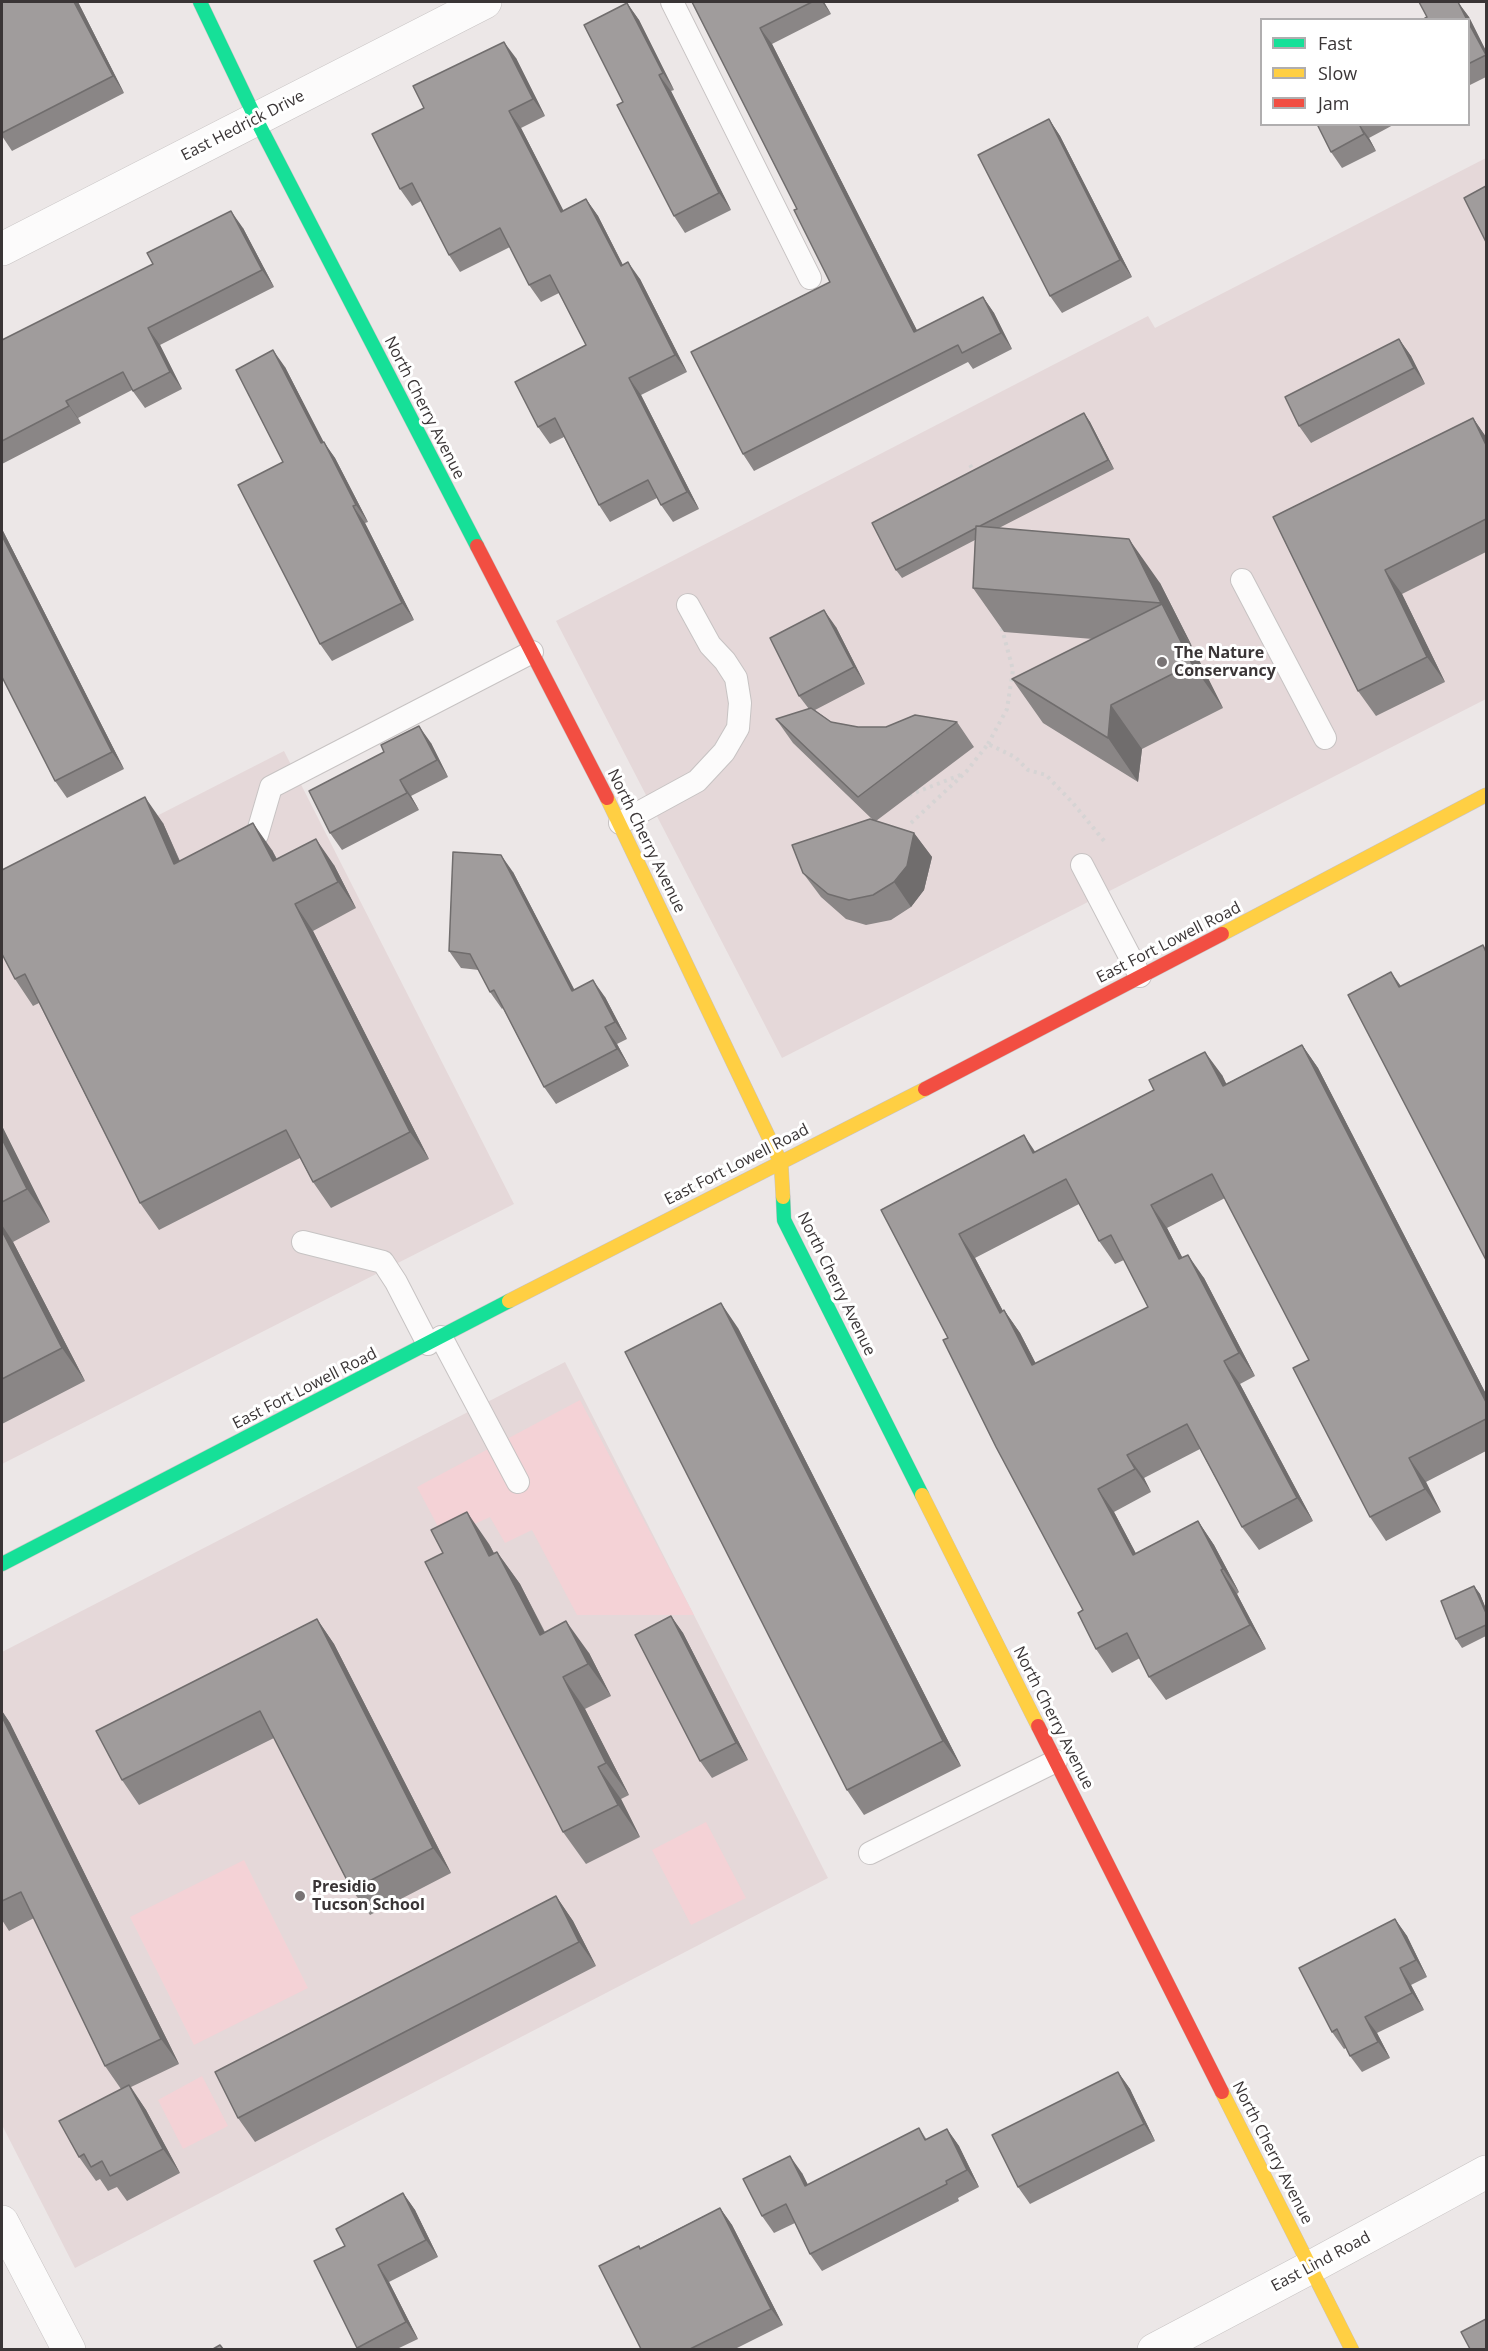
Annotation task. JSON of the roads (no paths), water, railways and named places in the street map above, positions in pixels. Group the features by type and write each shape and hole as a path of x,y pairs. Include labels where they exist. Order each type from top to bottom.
{"street":[{"name":"North Cherry Avenue","path":"200,2 256,119 620,823 781,1163 784,1220 1352,2349"},
{"name":"East Hedrick Drive","path":"2,249 485,2"},
{"name":"East Fort Lowell Road","path":"2,1564 434,1341 564,1270 781,1163 1486,795"},
{"name":"East Lind Road","path":"1154,2349 1311,2268 1486,2172"},
{"path":"2,2222 69,2349"}],"lane":[{"path":"672,2 810,278"},
{"path":"1242,580 1325,738"},
{"path":"620,823 697,781 724,752 738,728 740,704 736,678 725,661 710,645 688,605"},
{"path":"257,835 271,787 531,652"},
{"path":"1082,865 1140,976"},
{"path":"303,1242 383,1262 434,1341 518,1482"},
{"path":"870,1853 1056,1761"}],"place":[{"name":"The Nature Conservancy","path":"1162,662"},
{"name":"Presidio Tucson School","path":"300,1896"}]}
